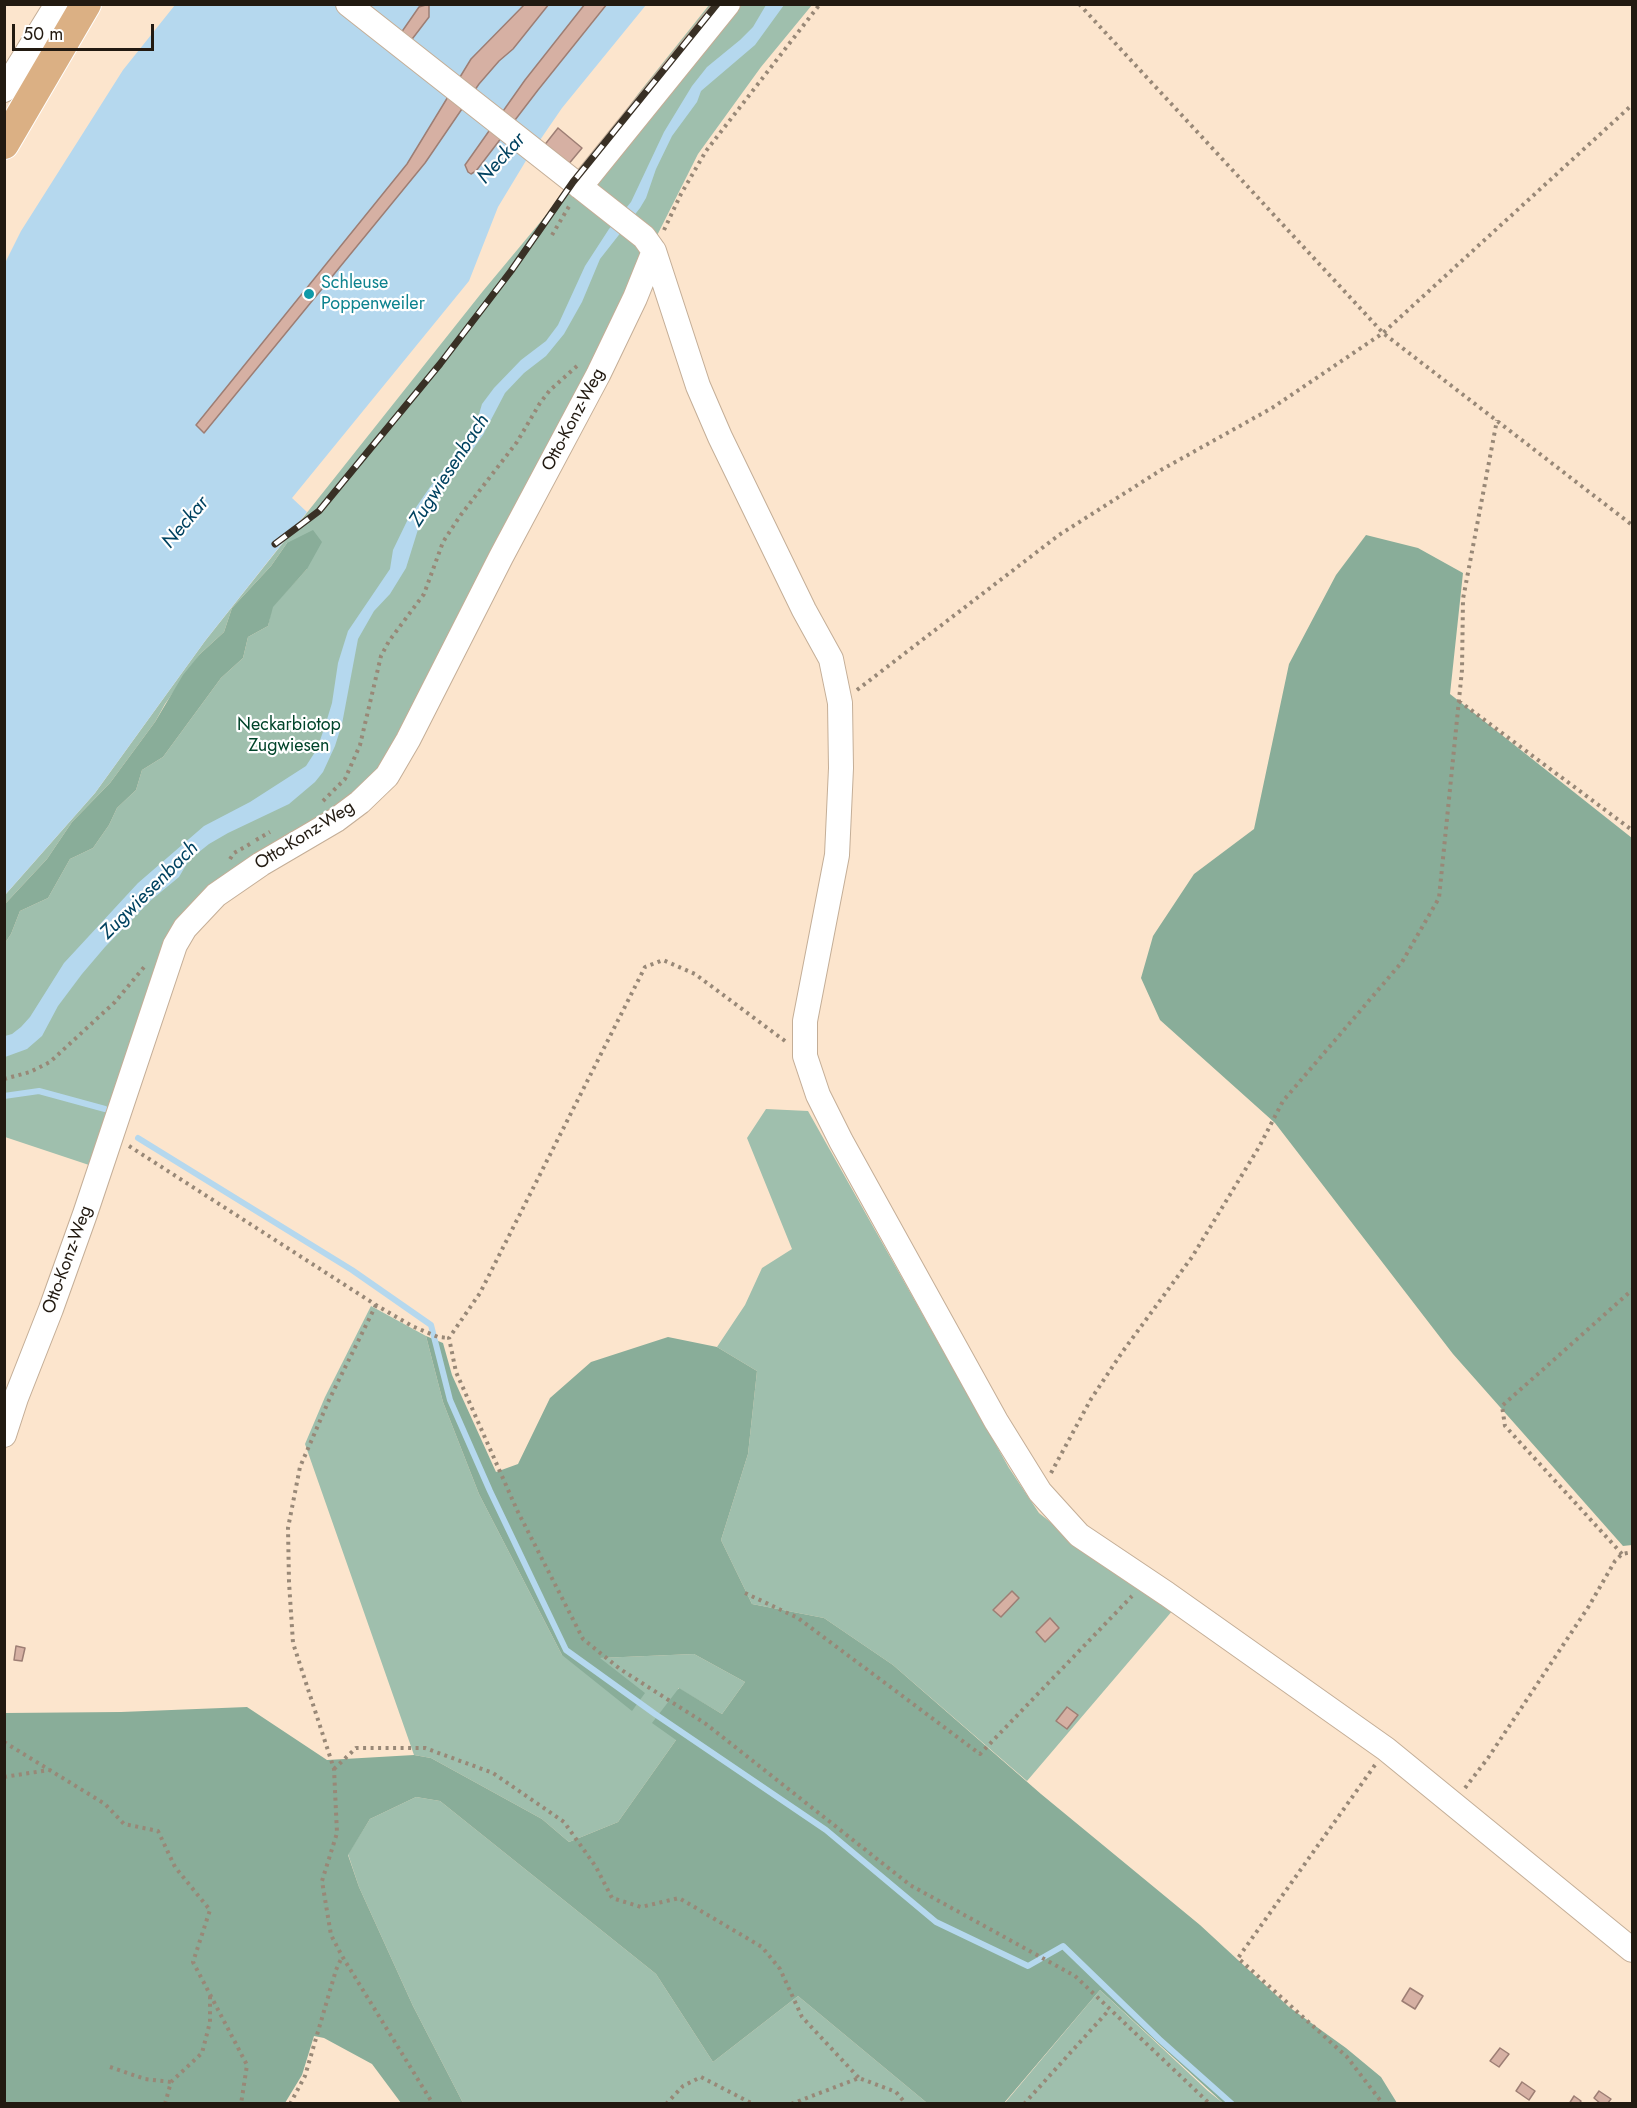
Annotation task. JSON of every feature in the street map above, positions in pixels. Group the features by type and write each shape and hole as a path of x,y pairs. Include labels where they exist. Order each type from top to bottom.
{"main road":[{"path":"4,144 86,4"}],"lane":[{"path":"4,90 57,4"},
{"path":"348,4 539,153 649,244 698,386 720,437 804,610 831,659 840,703 842,768 837,855 805,1021 805,1056 818,1095 841,1141 996,1420 1040,1492 1079,1535 1386,1749 1632,1950"},
{"path":"580,187 728,4"},
{"name":"Otto-Konz-Weg","path":"4,1436 112,1135 175,945 185,928 216,895 261,864 336,820 387,776 408,740 501,557 598,375 635,298 649,244"}],"path":[{"path":"649,244 706,151 820,4"},
{"path":"1078,4 1383,333 1632,525"},
{"path":"840,703 1059,536 1161,470 1272,408 1383,333 1632,105"},
{"path":"552,235 580,187"},
{"path":"320,804 345,779 360,745 381,656 389,641 424,594 443,542 460,516 517,442 540,403 550,390 580,362"},
{"path":"1040,1492 1091,1400 1123,1351 1192,1257 1259,1147 1283,1101 1402,962 1439,898 1462,670 1463,598 1497,420"},
{"path":"1459,701 1632,830"},
{"path":"228,862 234,853 276,829"},
{"path":"4,1079 30,1072 50,1062 115,1002 141,969 175,945"},
{"path":"805,1056 695,974 663,960 645,967 480,1293 449,1338 456,1372 517,1510 583,1639 620,1669 706,1724 910,1885 1075,1976 1210,2103"},
{"path":"112,1135 376,1305 425,1332 449,1338"},
{"path":"1622,1554 1505,1426 1502,1406 1632,1290"},
{"path":"376,1305 329,1400 300,1467 288,1528 293,1643 334,1768 337,1833 322,1881 332,1935 342,1956 433,2103"},
{"path":"1453,1803 1488,1758 1589,1606 1615,1561 1622,1554 1632,1552"},
{"path":"745,1593 798,1618 980,1754 1148,1581"},
{"path":"4,1742 105,1804 124,1824 158,1831 175,1867 210,1910 193,1962 247,2065 241,2103"},
{"path":"334,1768 356,1748 425,1748 493,1773 564,1822 596,1867 612,1898 641,1907 679,1898 762,1947 780,1969 802,2017 859,2078 896,2092 906,2103"},
{"path":"1383,2103 1347,2057 1238,1958 1386,1749"},
{"path":"4,1777 50,1769"},
{"path":"290,2103 305,2076 342,1956"},
{"path":"165,2103 171,2082 202,2053 210,2022 210,1994"},
{"path":"1024,2103 1109,2010"},
{"path":"110,2067 145,2079 171,2082"},
{"path":"666,2103 683,2086 701,2077 753,2103"},
{"path":"791,2103 859,2078"}],"green space":[{"name":"Neckarbiotop Zugwiesen","path":"709,5 812,5 761,67 698,154 402,743 350,805 177,925 95,1167 5,1137 5,943 20,911 48,898 70,859 93,848 109,825 117,808 136,790 142,770 163,757 221,678 243,658 248,637 268,626 272,607 307,569 287,543 271,566 232,608 224,632 200,654 155,722 110,783 72,822 47,859 5,904 5,895 95,793 205,641 483,291 562,196 638,94"},
{"path":"313,530 322,542 307,569 273,607 268,626 248,637 243,658 221,678 163,757 142,770 136,790 117,808 109,825 93,848 70,859 48,898 20,911 5,943 5,904 47,859 72,822 110,783 155,722 183,675 200,654 224,632 232,608 271,566 287,543"},
{"path":"1366,535 1418,548 1463,573 1450,694 1632,838 1632,1545 1623,1546 1453,1354 1275,1123 1160,1020 1141,978 1153,936 1194,874 1254,829 1289,664 1336,575"},
{"path":"766,1109 808,1111 1009,1468 1039,1513 1095,1558 1173,1610 1027,1781 893,1665 824,1618 752,1604 721,1540 748,1454 757,1371 717,1347 745,1305 762,1268 792,1249 747,1138"},
{"path":"371,1306 426,1336 443,1402 479,1494 562,1655 599,1658 694,1654 745,1682 722,1714 678,1688 676,1740 618,1822 569,1842 542,1819 431,1758 414,1755 305,1444 325,1397"},
{"path":"426,1336 443,1343 452,1375 496,1472 518,1464 550,1398 591,1362 668,1337 717,1347 757,1371 748,1454 721,1540 752,1604 824,1618 893,1665 1041,1794 1200,1925 1289,2007 1346,2048 1381,2077 1397,2103 1223,2103 1100,1990 1004,2103 927,2103 798,1996 713,2062 656,1974 440,1801 416,1797 370,1819 348,1855 359,1887 413,2006 463,2103 401,2103 372,2064 324,2038 314,2036 302,2075 285,2103 5,2103 5,1713 121,1712 247,1707 327,1760 414,1755 431,1758 542,1819 569,1842 618,1822 676,1740 652,1723 679,1688 722,1714 745,1682 694,1654 600,1658 645,1693 632,1711 562,1655 479,1494 443,1402"},
{"path":"416,1797 440,1801 656,1974 713,2062 798,1996 927,2103 463,2103 413,2006 359,1887 348,1854 370,1819"},
{"path":"1100,1990 1208,2091 1223,2103 1004,2104"}],"water":[{"name":"Neckar","path":"175,5 585,5 525,80 538,90 607,5 646,5 562,108 527,159 498,207 469,281 292,498 307,512 205,641 95,793 5,895 4,265 21,231 123,70"},
{"name":"Zugwiesenbach","path":"766,5 784,5 755,45 701,91 697,102 672,136 640,208 600,259 582,302 564,334 546,356 524,373 505,393 483,435 420,523 406,568 390,594 374,611 358,639 342,724 323,772 289,804 228,833 189,860 179,877 150,901 82,974 58,1006 42,1036 27,1049 5,1057 5,1036 12,1034 30,1017 64,963 138,883 204,826 250,802 306,766 317,749 325,726 332,703 338,663 348,631 390,569 393,550 408,519 465,442 477,421 482,404 494,388 521,360 546,341 558,325 585,266 609,229 631,202 664,132 692,86 707,67 753,27"}],"building":[{"path":"429,4 429,17 403,51 394,43 419,7"},
{"name":"Schleuse Poppenweiler","path":"525,4 549,4 513,49 479,84 425,163 204,433 196,425 407,164 471,59"},
{"path":"585,4 607,4 476,171 471,174 468,172 465,165 525,80"},
{"path":"558,128 582,148 567,166 543,147"},
{"path":"1012,1591 1019,1598 1001,1617 993,1610"},
{"path":"1050,1618 1059,1628 1045,1642 1036,1632"},
{"path":"16,1646 25,1648 22,1661 14,1660"},
{"path":"1067,1707 1078,1715 1067,1729 1056,1721"},
{"path":"1410,1988 1423,1996 1415,2009 1402,2001"},
{"path":"1500,2048 1509,2054 1499,2067 1490,2061"},
{"path":"1522,2082 1535,2091 1529,2100 1516,2091"},
{"path":"1599,2091 1611,2099 1607,2104 1601,2104 1594,2098"},
{"path":"1574,2096 1581,2101 1579,2104 1569,2104"}],"waterway":[{"path":"4,1096 39,1091 105,1109"},
{"path":"138,1138 352,1270 431,1325 450,1400 490,1491 566,1650 655,1714 826,1830 936,1922 1028,1966 1063,1946 1159,2039 1232,2104"}],"railway":[{"path":"275,544 319,511 440,364 511,271 573,182 717,4"}],"place":[{"name":"Schleuse Poppenweiler","path":"309,294"}]}
